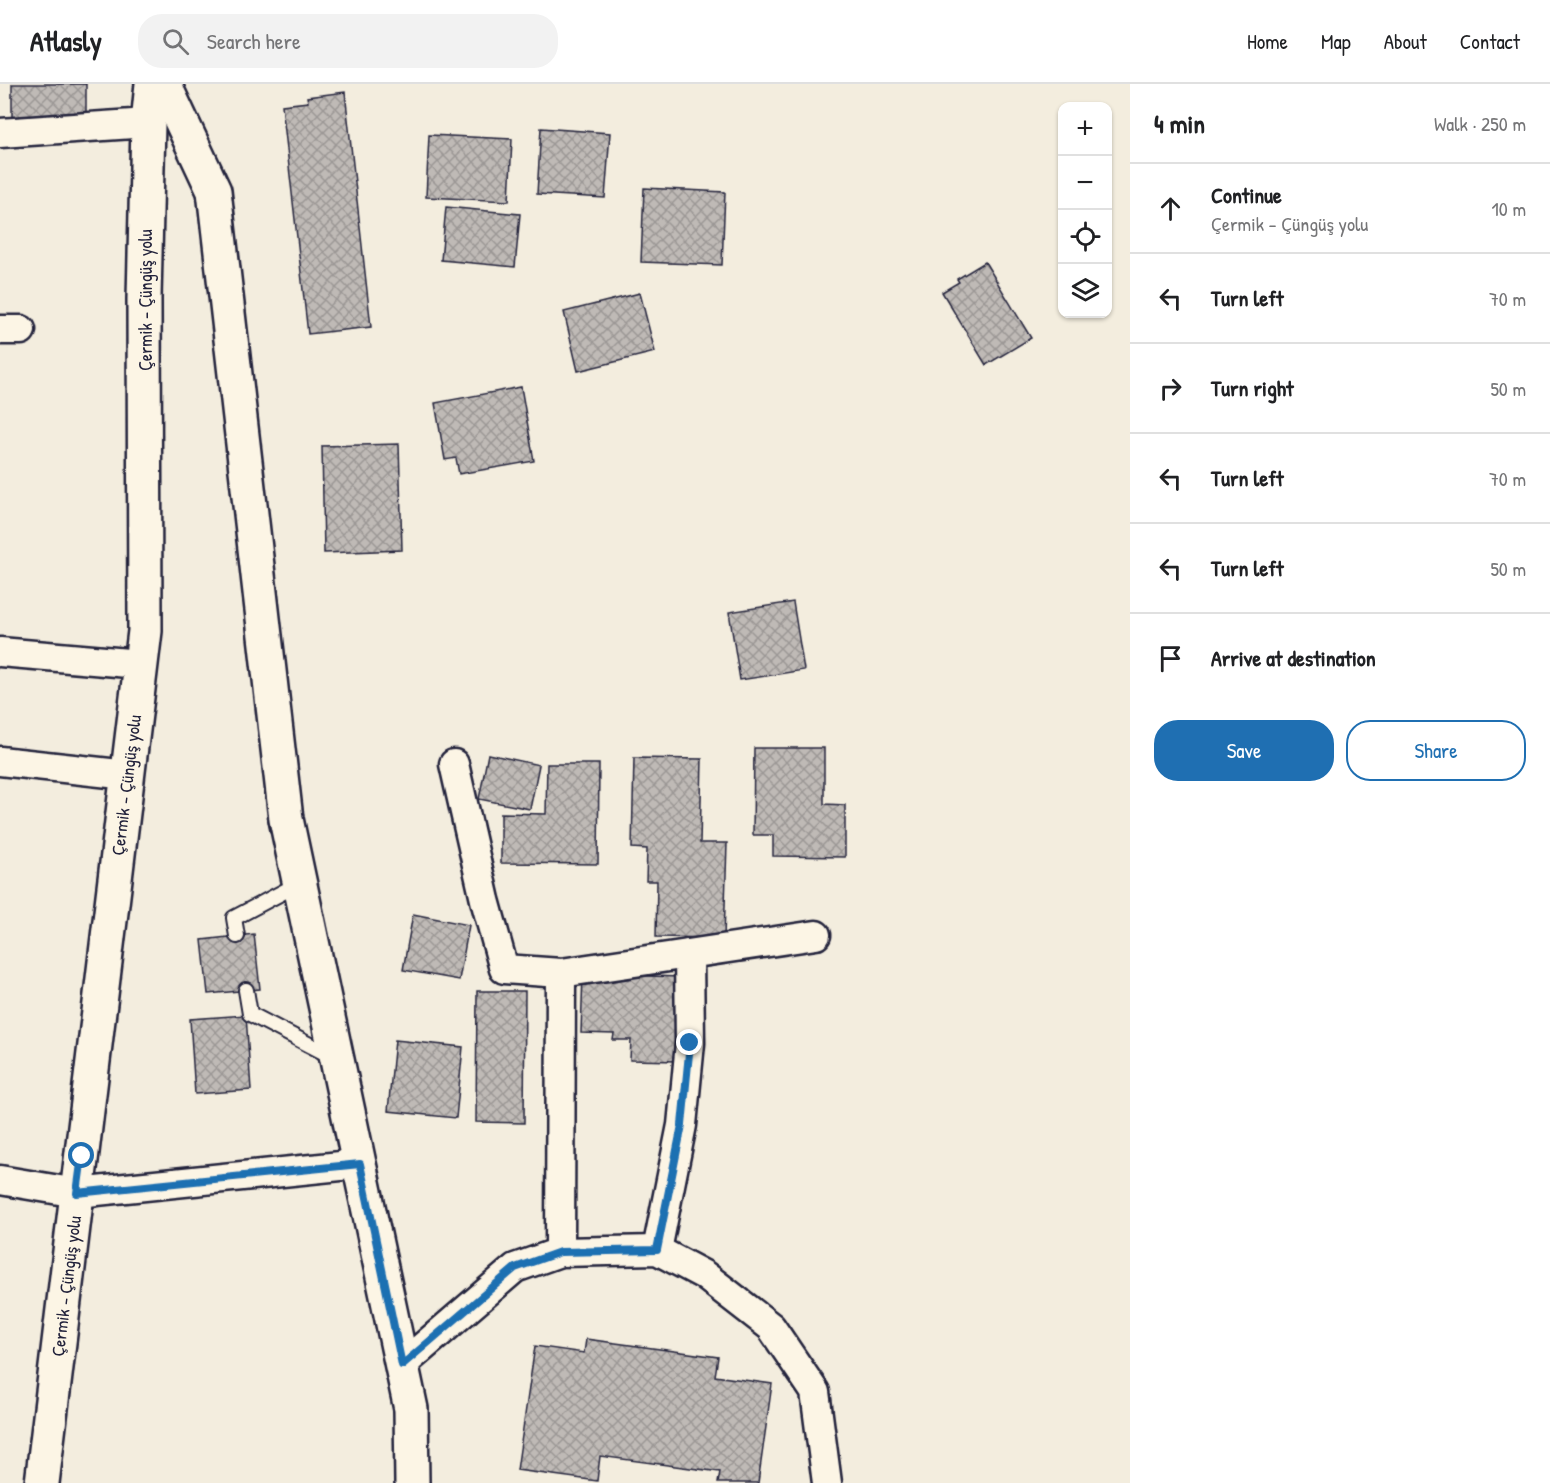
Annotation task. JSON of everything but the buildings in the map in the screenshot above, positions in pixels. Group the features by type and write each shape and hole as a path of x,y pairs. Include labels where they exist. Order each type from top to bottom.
{"main road":[{"name":"Çermik - Çüngüş yolu","path":"42,1483 145,631 144,299 148,123 152,84"},
{"path":"164,84 214,191 286,819 411,1409 412,1483"}],"street":[{"path":"0,133 148,123"},
{"path":"0,652 140,664"},
{"path":"0,761 128,775"},
{"path":"454,764 485,900 504,969 561,973 816,935"},
{"path":"657,1250 682,1125 690,1043 689,954"},
{"path":"560,1252 561,973"},
{"path":"0,1180 77,1193 360,1164"},
{"path":"402,1365 515,1268 560,1252 657,1250 704,1275 771,1327 815,1392 827,1483"}],"lane":[{"path":"237,936 234,918 300,883"},
{"path":"246,990 250,1014 338,1060"}],"route":[{"path":"82,1156 77,1193 360,1164 402,1365 515,1268 560,1252 657,1250 682,1125 690,1043"}]}
